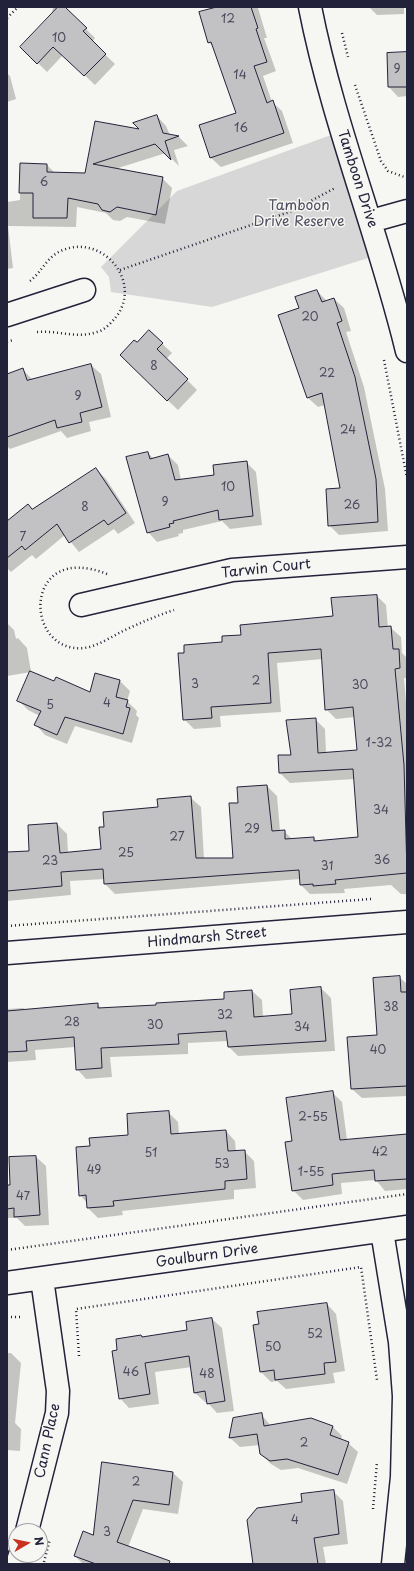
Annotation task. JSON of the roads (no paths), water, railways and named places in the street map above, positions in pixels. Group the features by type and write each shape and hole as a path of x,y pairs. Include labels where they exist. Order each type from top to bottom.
{"street":[{"name":"Tamboon Drive","path":"310,7 316,38 342,131 371,221 407,351"},
{"path":"371,221 407,211"},
{"path":"7,315 84,290"},
{"name":"Tarwin Court","path":"81,605 232,570 407,557"},
{"name":"Hindmarsh Street","path":"7,953 407,922"},
{"name":"Goulburn Drive","path":"7,1283 407,1227"},
{"path":"382,1231 400,1342 404,1396 402,1477 393,1564"},
{"name":"Cann Place","path":"29,1523 57,1413 58,1391 42,1279"}],"park label":[{"name":"Tamboon Drive Reserve","path":"299,214"}]}
